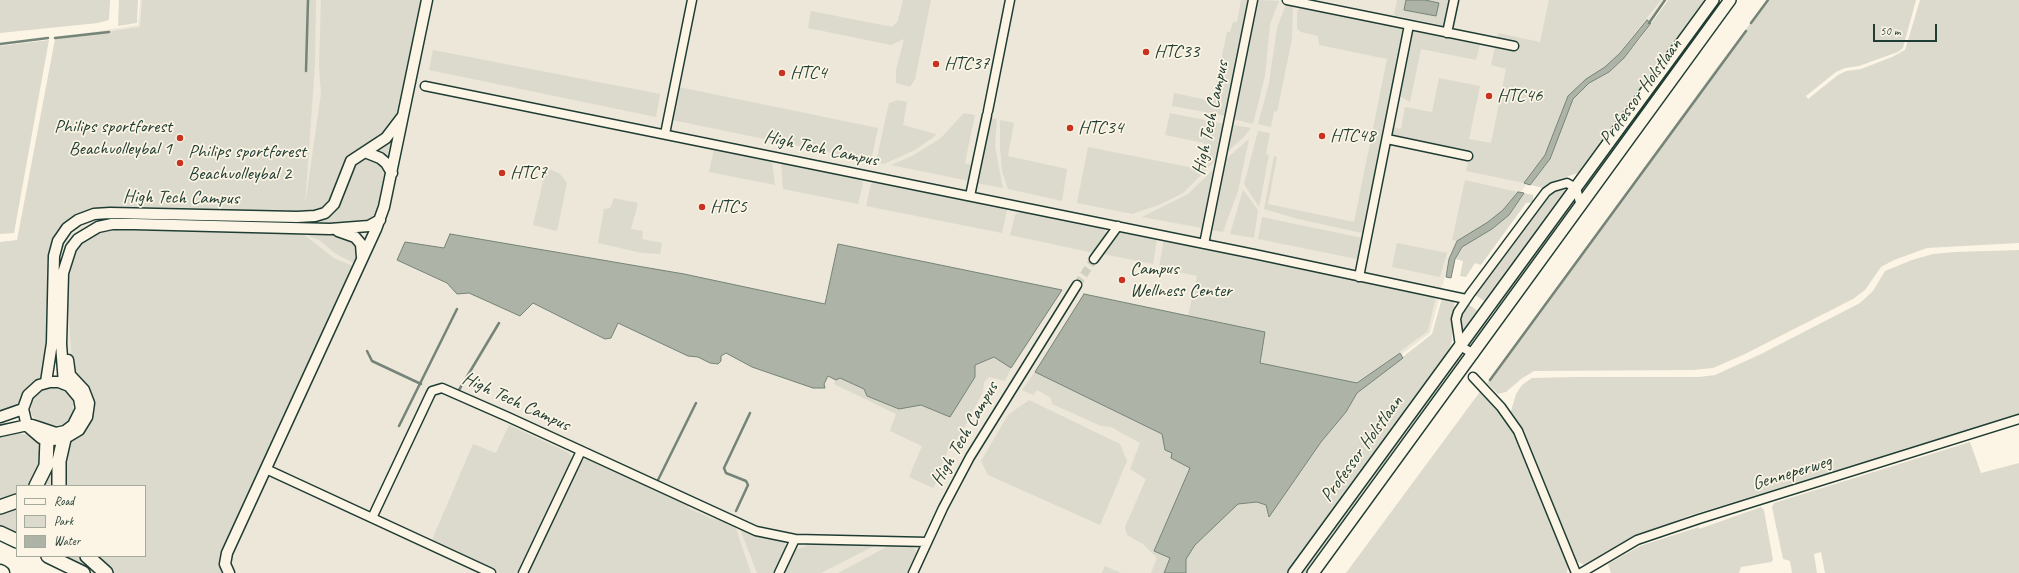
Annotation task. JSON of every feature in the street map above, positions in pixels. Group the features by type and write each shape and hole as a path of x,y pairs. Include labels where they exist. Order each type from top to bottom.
{"highway":[{"path":"59,485 59,461 65,435"},
{"path":"36,485 46,466 47,440"},
{"path":"0,507 16,501"},
{"path":"0,533 16,541"},
{"path":"50,557 83,573"},
{"path":"88,557 106,573"}],"main road":[{"name":"Professor Holstlaan","path":"1294,573 1713,0"},
{"name":"Professor Holstlaan","path":"1313,573 1474,354 1730,0"}],"street":[{"name":"High Tech Campus","path":"46,382 52,343 54,256 58,241 67,228 78,220 94,214 110,213 297,217 315,216 325,213 334,204 351,162 386,138 404,114 419,84 427,0"},
{"path":"665,134 692,0"},
{"path":"970,196 1010,0"},
{"name":"High Tech Campus","path":"1204,244 1253,0"},
{"path":"1287,0 1447,34 1514,46"},
{"path":"1447,34 1454,0"},
{"path":"1359,277 1410,25"},
{"name":"High Tech Campus","path":"419,84 1118,226 1466,299"},
{"name":"High Tech Campus","path":"229,573 225,564 226,553 380,220 392,173 404,114"},
{"path":"1386,139 1468,156"},
{"path":"365,152 380,158 386,163 392,173"},
{"path":"1474,354 1460,346 1456,319 1466,299 1546,192 1553,187 1567,183 1576,188 1581,206"},
{"name":"High Tech Campus","path":"64,384 61,344 63,335 63,273 71,248 78,239 98,227 119,224 330,229 365,227 380,220"},
{"path":"1094,259 1118,226"},
{"path":"330,229 355,237 361,244 362,258"},
{"name":"High Tech Campus","path":"912,573 970,457 1077,285"},
{"name":"High Tech Campus","path":"63,335 68,344 69,371 84,390 89,403 89,411 79,430 65,435"},
{"path":"1473,377 1501,407 1518,431 1576,573"},
{"path":"46,382 64,384 77,394 81,409 76,421 65,435 47,440 35,434 27,426 23,409 25,400 31,391 46,382"},
{"name":"High Tech Campus","path":"372,518 430,395 436,389 446,389 756,532 796,539 927,542"},
{"path":"0,417 23,409"},
{"name":"Genneperweg","path":"1581,573 1638,540 1699,519 2019,419"},
{"path":"0,431 35,426 65,435"},
{"name":"High Tech Campus","path":"523,573 581,451"},
{"path":"266,469 491,573"},
{"path":"779,573 796,539"}],"shaded area":[{"path":"140,0 1665,0 1506,212 1460,243 1451,253 1430,333 1348,395 1174,573 154,573 146,557 146,485 145,485 111,365 15,363 79,34 138,25"}],"green space":[{"path":"0,0 110,0 109,20 98,23 0,33"},
{"path":"119,0 138,0 137,23 118,26"},
{"path":"142,0 316,0 315,64 305,205 321,93 319,67 321,0 423,0 398,114 387,130 374,143 349,157 341,173 336,193 327,205 316,213 95,211 56,238 50,252 46,373 28,389 20,404 12,410 0,413 0,242 17,240 55,39 140,27"},
{"path":"903,0 931,0 915,79 910,87 896,83 896,70 904,39 891,45 808,28 811,11 892,27 898,21"},
{"path":"1241,0 1249,0 1226,116 1172,106 1174,93 1212,101 1227,32 1230,32 1233,22 1237,22"},
{"path":"1258,0 1279,1 1270,24 1265,76 1253,124 1233,119"},
{"path":"1397,0 1406,0 1404,10 1439,3 1425,0 1450,0 1445,26 1394,15"},
{"path":"1549,0 1661,0 1619,53 1605,67 1586,79 1568,96 1545,155 1524,183 1466,171 1470,152 1396,139 1392,135 1392,127 1401,129 1405,107 1432,112 1439,78 1480,86 1469,139 1491,143 1506,69 1491,65 1498,33 1540,42"},
{"path":"1668,0 1707,0 1581,172 1551,182 1544,188 1530,185 1550,159 1573,99 1589,83 1609,72 1624,58 1640,39"},
{"path":"1717,0 1721,0 1659,84 1653,99 1589,189 1582,185"},
{"path":"1768,0 1916,0 1903,48 1898,52 1859,66 1845,68 1836,72 1806,96 1808,99 1838,75 1846,71 1861,69 1892,57 1905,50 1920,0 2019,0 2019,243 1927,248 1894,260 1881,267 1865,290 1853,299 1743,355 1713,368 1693,370 1534,371 1521,379 1506,392 1498,394 1487,383 1715,70"},
{"path":"1286,4 1293,5 1292,39 1277,112 1274,111 1271,127 1258,124 1269,83 1277,28"},
{"path":"1300,6 1403,26 1404,32 1362,233 1298,219 1264,209 1274,156 1277,157 1268,204 1354,222 1387,59 1319,45 1318,36 1301,32 1297,29 1297,12"},
{"path":"1413,31 1480,45 1476,60 1421,49 1410,102 1400,96"},
{"path":"49,40 14,233 0,234 0,46"},
{"path":"433,50 660,94 656,117 429,70"},
{"path":"679,87 878,128 871,161 672,120"},
{"path":"898,100 907,102 903,125 936,134 915,150 884,164 876,162 889,103"},
{"path":"964,113 975,115 965,163 972,165 969,181 891,165 912,156 941,138"},
{"path":"1170,113 1224,124 1215,161 1183,193 1161,204 1132,214 1077,203 1088,147 1199,169 1204,143 1165,135"},
{"path":"989,118 997,119 995,147 1003,188 976,183"},
{"path":"1000,120 1014,123 1008,156 1067,169 1062,201 1008,189 1002,171"},
{"path":"1233,125 1251,128 1244,137 1226,153"},
{"path":"1258,131 1270,133 1266,154 1269,155 1259,207 1244,184"},
{"path":"396,133 391,160 376,150"},
{"path":"1249,139 1238,191 1223,232 1211,230 1225,160"},
{"path":"714,149 772,160 775,185 709,172"},
{"path":"364,158 377,160 386,170 387,176 378,213 374,219 359,224 308,224 309,219 338,205 353,167 358,160"},
{"path":"781,162 861,178 863,184 858,204 783,189"},
{"path":"546,168 559,173 567,183 557,231 533,225"},
{"path":"1215,168 1202,228 1142,217 1188,194"},
{"path":"1465,180 1518,192 1503,210 1488,222 1457,241 1452,240"},
{"path":"877,181 1004,208 1007,210 1002,233 866,206 871,184"},
{"path":"1243,190 1258,210 1254,238 1230,234"},
{"path":"1557,191 1567,191 1486,302 1475,295 1546,197"},
{"path":"1524,193 1533,195 1533,202 1526,203 1481,265 1475,263 1466,277 1460,276 1463,261 1455,259 1462,247 1492,229 1509,215"},
{"path":"614,198 638,203 631,229 643,231 642,239 662,243 660,254 642,253 598,243 604,209 610,208"},
{"path":"1572,199 1572,205 1556,226 1551,240 1498,311 1493,307"},
{"path":"1020,211 1103,228 1106,233 1094,253 1010,235 1015,215"},
{"path":"1262,217 1362,238 1357,259 1258,239"},
{"path":"102,230 303,234 334,258 355,267 221,555 219,563 222,573 110,573 92,557 146,557 146,485 62,485 68,443 83,432 72,366 68,302 69,267 78,247 86,238"},
{"path":"1126,232 1157,239 1153,264 1103,254 1118,234"},
{"path":"309,233 344,234 354,241 359,251 356,264 336,254 319,240 309,236"},
{"path":"1164,238 1436,296 1428,331 1357,383 1260,363 1265,332 1188,316 1197,276 1159,268"},
{"path":"1397,243 1447,253 1440,277 1392,267"},
{"path":"2019,250 2019,414 1691,515 1630,539 1585,565 1576,561 1525,436 1511,411 1516,394 1522,385 1529,380 1532,378 1699,377 1715,375 1761,354 1860,303 1873,291 1885,271 1912,260 1933,254"},
{"path":"1442,298 1450,299 1454,302 1455,308 1452,316 1452,341 1448,354 1289,573 1186,573 1186,559 1195,545 1238,504 1257,502 1266,505 1269,516 1321,442 1346,412 1357,393 1432,334"},
{"path":"1468,304 1479,312 1462,335 1461,315"},
{"path":"1486,317 1491,321 1476,342 1471,345 1466,345"},
{"path":"1459,354 1465,356 1307,573 1299,573"},
{"path":"994,357 1011,368 1005,381 989,377 984,382 983,392 959,437 949,448 941,466 943,471 933,488 909,477 922,446 890,431 896,414 834,384 836,380 840,378 864,389 867,396 899,409 921,405 950,417 975,365"},
{"path":"1035,372 1162,434 1166,450 1173,453 1171,458 1190,468 1154,551 1170,558 1164,573 1151,573 1157,558 1143,544 1127,535 1125,527 1146,479 1130,469 1140,443 1111,427 1101,426 1052,404 1051,398 1037,390 1033,395 1022,390"},
{"path":"49,387 63,389 69,393 73,400 73,414 70,420 60,426 48,425 33,417 30,412 33,398 40,391"},
{"path":"1482,389 1512,427 1534,475 1568,566 1567,573 1346,573"},
{"path":"1029,400 1120,444 1127,461 1100,525 988,475 981,461 1008,415"},
{"path":"509,425 569,453 572,458 520,570 515,573 500,573 432,540 473,444 496,453"},
{"path":"19,433 29,435 36,440 42,449 43,459 30,485 16,485 16,497 0,503 0,437"},
{"path":"1970,442 1981,473 2019,463 2019,573 1825,573 1821,552 1814,554 1817,573 1792,573 1790,561 1783,559 1772,507 1774,503"},
{"path":"52,458 56,458 56,485 40,485"},
{"path":"586,458 689,505 688,508 715,520 717,517 735,526 751,573 529,573 581,463"},
{"path":"16,505 16,540 0,532 0,511"},
{"path":"1761,507 1764,510 1773,560 1771,562 1741,567 1739,573 1611,573 1608,564 1640,546 1699,527 1699,529"},
{"path":"740,529 762,537 784,541 786,549 775,573 757,573"},
{"path":"808,541 876,543 874,546 821,573 784,573 795,549 805,547"},
{"path":"892,544 911,546 916,550 917,555 908,573 838,573"},
{"path":"52,557 82,557 99,573 85,573"},
{"path":"1105,566 1121,573 1102,573"}],"water":[{"path":"1406,0 1425,0 1439,3 1436,16 1404,10"},
{"path":"1647,20 1651,23 1624,58 1609,72 1589,83 1573,99 1550,159 1530,185 1524,183 1545,155 1568,96 1586,79 1605,67 1620,53"},
{"path":"1518,192 1524,193 1509,215 1492,229 1462,247 1455,259 1451,278 1446,277 1449,259 1457,241 1488,222 1503,210"},
{"path":"450,234 684,274 825,304 838,244 1062,290 1011,368 994,357 975,365 975,377 950,417 921,405 899,409 867,396 864,389 840,378 836,380 828,376 824,384 825,388 813,388 752,367 726,353 721,356 721,361 718,364 710,363 698,357 688,356 618,323 611,338 605,339 533,303 520,316 469,293 457,294 447,283 397,260 405,242 444,248"},
{"path":"1084,294 1265,332 1260,363 1357,383 1400,353 1403,358 1357,393 1346,412 1321,442 1269,517 1266,505 1257,502 1238,504 1195,545 1186,559 1186,573 1164,573 1170,558 1154,551 1190,468 1171,458 1172,453 1165,450 1162,434 1035,372"}],"waterway":[{"path":"306,71 308,0"},
{"path":"1649,23 1665,0"},
{"path":"1751,23 1768,0"},
{"path":"1490,380 1746,31"},
{"path":"55,38 109,32"},
{"path":"0,44 48,38"},
{"path":"399,426 457,309"},
{"path":"459,390 499,323"},
{"path":"367,351 372,361 421,384"},
{"path":"658,480 696,403"},
{"path":"736,511 748,485 746,481 726,473 724,468 750,413"}],"tunnel":[{"path":"1077,285 1094,259"}],"place":[{"name":"HTC33","path":"1146,52"},
{"name":"HTC37","path":"936,64"},
{"name":"HTC4","path":"782,73"},
{"name":"HTC46","path":"1489,96"},
{"name":"HTC34","path":"1070,128"},
{"name":"HTC48","path":"1322,136"},
{"name":"Philips sportforest Beachvolleybal 1","path":"180,138"},
{"name":"Philips sportforest Beachvolleybal 2","path":"180,163"},
{"name":"HTC7","path":"502,173"},
{"name":"HTC5","path":"702,207"},
{"name":"Campus Wellness Center","path":"1122,280"}]}
